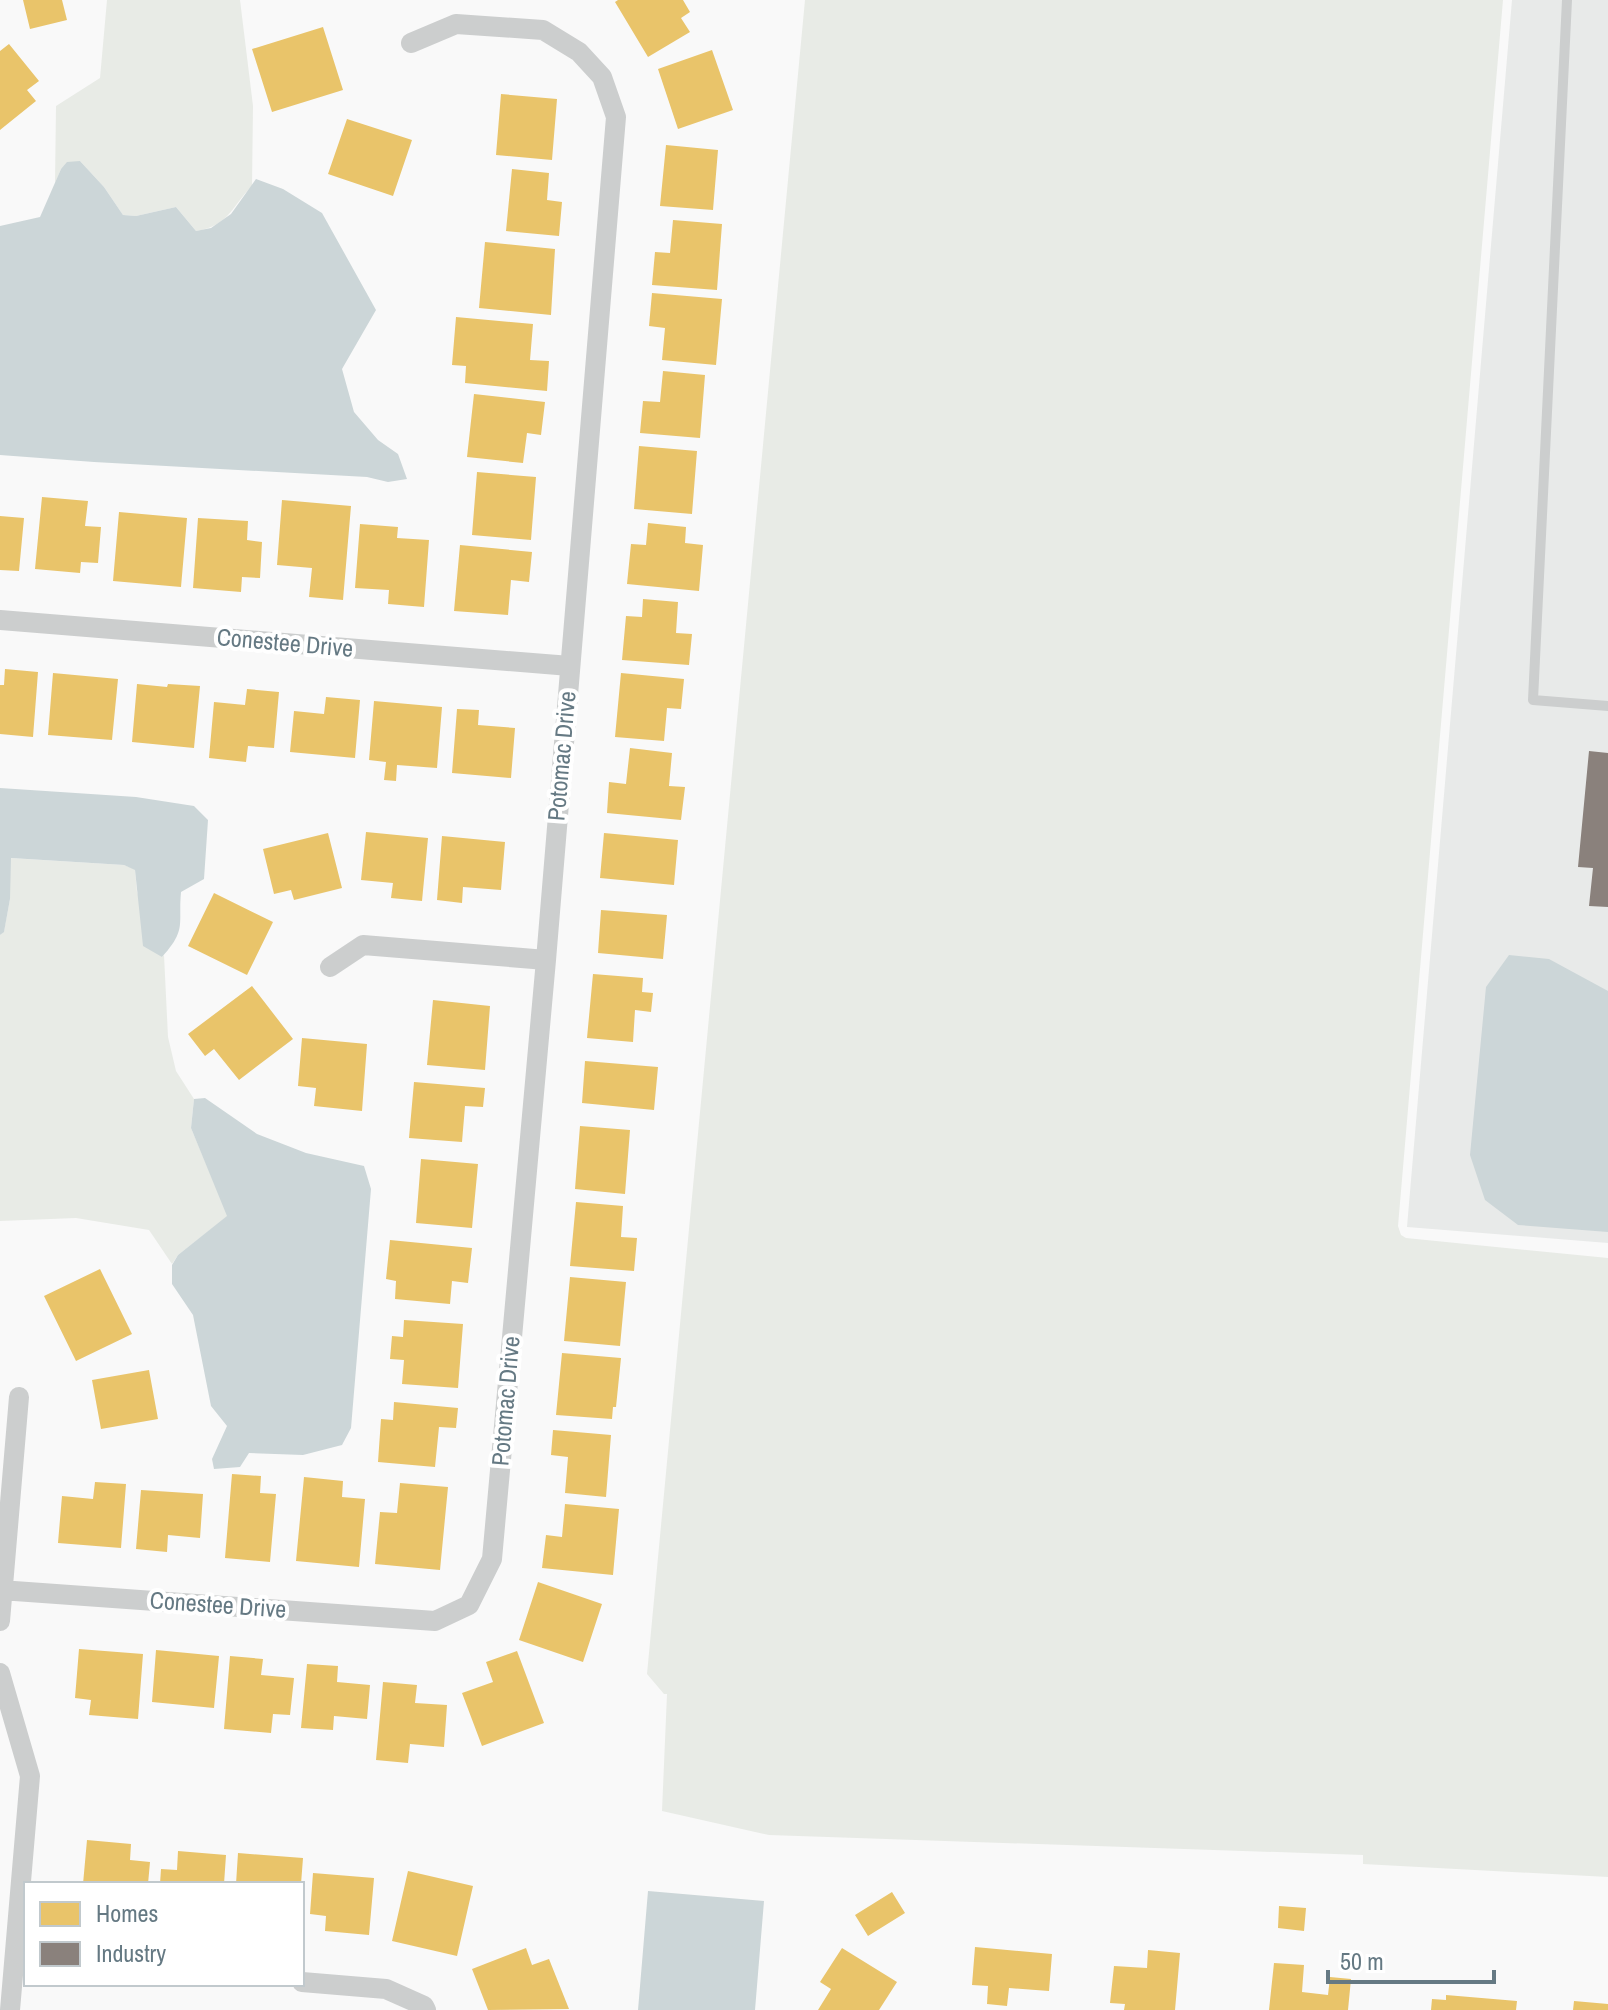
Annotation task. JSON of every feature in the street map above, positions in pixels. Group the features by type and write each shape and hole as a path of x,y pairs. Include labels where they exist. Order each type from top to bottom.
{"street":[{"name":"Potomac Drive","path":"411,43 456,24 543,30 579,52 602,77 616,117 546,960 492,1559 469,1605 435,1621"},
{"name":"Conestee Drive","path":"0,620 570,666"},
{"path":"330,967 363,945 546,960"},
{"path":"0,1621 19,1397"},
{"name":"Conestee Drive","path":"1,1590 435,1621"},
{"path":"0,1673 30,1776 24,1882"},
{"path":"10,2010 20,1958 24,1885"},
{"path":"304,1982 386,1989 424,2006 426,2010"}],"lane":[{"path":"1567,0 1533,700 1608,706"}],"shaded area":[{"path":"107,0 240,0 253,106 252,186 216,225 196,231 176,207 136,216 123,215 104,187 80,161 61,169 55,183 56,106 100,78"},
{"path":"805,0 1503,0 1398,1226 1401,1235 1406,1238 1608,1258 1608,1877 1363,1864 1363,1855 769,1835 662,1811 667,1694 647,1674"},
{"path":"1512,0 1608,0 1608,1243 1407,1227"},
{"path":"80,161 104,187 123,215 136,216 176,207 196,231 211,228 231,214 256,179 283,189 322,213 376,310 342,369 354,412 378,440 398,454 407,479 388,482 367,477 0,455 0,226 40,217 61,169 67,162"},
{"path":"0,788 136,797 194,806 208,820 204,879 181,892 178,933 162,957 143,946 135,870 124,865 11,858 10,899 4,932 0,935"},
{"path":"10,858 124,865 135,869 137,892 162,957 164,955 168,1037 176,1071 194,1099 191,1128 228,1216 178,1255 172,1264 149,1230 76,1218 0,1221 0,935 4,931 10,899"},
{"path":"1509,955 1549,959 1608,991 1608,1232 1518,1225 1485,1200 1470,1155 1486,987"},
{"path":"205,1098 257,1134 306,1153 364,1166 371,1189 351,1428 342,1445 303,1455 249,1453 240,1467 214,1469 212,1459 227,1426 211,1406 193,1315 172,1284 172,1265 178,1255 227,1216 191,1128 194,1099"},
{"path":"648,1891 764,1901 755,2010 638,2010"}],"building: Homes":[{"path":"23,0 62,0 67,20 30,29"},
{"path":"683,0 690,12 681,18 690,32 648,57 615,2"},
{"path":"323,27 343,90 272,112 252,49"},
{"path":"9,44 39,81 27,90 36,101 0,130 0,51"},
{"path":"712,50 733,110 678,129 658,69"},
{"path":"501,94 557,99 552,160 496,155"},
{"path":"347,119 412,140 393,196 328,174"},
{"path":"666,145 718,150 713,210 660,206"},
{"path":"512,169 549,173 547,200 562,202 559,236 506,231"},
{"path":"673,220 722,224 717,290 652,285 655,252 670,253"},
{"path":"485,242 555,249 551,315 479,308"},
{"path":"652,293 722,299 716,365 662,360 665,328 649,326"},
{"path":"456,317 533,324 530,360 549,361 547,391 465,383 466,366 452,365"},
{"path":"663,371 705,375 700,438 640,433 643,401 660,402"},
{"path":"474,394 545,402 541,435 527,433 523,463 467,457"},
{"path":"639,446 697,451 692,514 634,509"},
{"path":"477,472 536,477 531,540 472,535"},
{"path":"42,497 88,501 85,526 101,527 98,563 81,562 80,573 35,569"},
{"path":"282,500 351,506 343,600 309,597 312,568 277,565"},
{"path":"119,512 187,518 181,587 113,581"},
{"path":"0,516 24,518 19,571 0,570"},
{"path":"198,518 248,521 247,540 262,542 260,578 242,577 241,592 193,588"},
{"path":"648,523 686,527 685,543 703,545 699,591 627,584 631,544 646,545"},
{"path":"360,524 398,527 397,538 429,540 424,607 388,604 389,590 355,588"},
{"path":"460,545 532,552 529,582 511,580 508,615 454,611"},
{"path":"643,599 678,602 676,633 692,634 689,665 622,660 626,616 642,617"},
{"path":"5,669 38,672 33,737 0,734 0,685 4,685"},
{"path":"53,673 118,679 112,740 48,735"},
{"path":"621,673 684,679 681,709 667,708 664,741 615,737"},
{"path":"137,684 200,686 194,748 132,742"},
{"path":"247,689 279,692 274,748 248,746 246,762 209,758 214,702 245,705"},
{"path":"326,697 360,700 355,758 290,752 294,711 324,714"},
{"path":"374,701 442,707 437,768 397,765 396,781 384,780 386,762 369,760"},
{"path":"457,709 479,710 478,725 515,728 511,778 452,773"},
{"path":"630,748 672,753 669,786 685,787 681,820 607,813 609,782 626,784"},
{"path":"366,832 428,838 422,901 391,898 393,883 361,880"},
{"path":"328,833 342,888 294,900 291,890 274,894 263,849"},
{"path":"604,833 678,840 674,885 600,878"},
{"path":"442,836 505,842 501,890 463,887 462,903 437,900"},
{"path":"214,893 273,922 247,975 188,946"},
{"path":"601,910 667,915 663,959 598,953"},
{"path":"593,974 643,978 642,992 653,993 651,1012 635,1010 633,1042 587,1038"},
{"path":"252,986 293,1039 239,1080 214,1049 205,1056 188,1034"},
{"path":"433,1000 490,1006 485,1070 427,1065"},
{"path":"302,1038 367,1044 362,1111 314,1106 316,1088 298,1086"},
{"path":"585,1061 658,1067 654,1110 582,1103"},
{"path":"414,1082 485,1088 483,1107 465,1106 462,1142 409,1138"},
{"path":"580,1126 630,1130 625,1194 575,1189"},
{"path":"421,1159 478,1164 472,1228 416,1223"},
{"path":"576,1202 623,1206 621,1237 637,1238 634,1271 570,1266"},
{"path":"390,1240 472,1248 468,1283 452,1281 450,1304 395,1299 396,1281 386,1279"},
{"path":"100,1269 132,1334 76,1361 44,1296"},
{"path":"570,1277 626,1282 620,1346 564,1341"},
{"path":"404,1320 463,1324 458,1388 402,1384 404,1360 390,1359 392,1336 403,1337"},
{"path":"562,1353 621,1358 612,1419 556,1415"},
{"path":"149,1370 158,1419 101,1429 92,1380"},
{"path":"394,1402 458,1408 456,1428 439,1427 435,1467 378,1462 381,1419 393,1420"},
{"path":"553,1430 611,1435 606,1497 565,1493 568,1457 551,1455"},
{"path":"232,1474 261,1476 260,1493 276,1494 270,1562 225,1558"},
{"path":"304,1477 343,1481 342,1497 365,1499 359,1567 296,1561"},
{"path":"95,1482 126,1484 121,1548 58,1543 62,1496 93,1499"},
{"path":"400,1483 448,1487 440,1570 375,1564 380,1512 397,1513"},
{"path":"141,1490 203,1494 200,1538 168,1535 167,1552 136,1549"},
{"path":"565,1504 619,1509 613,1575 542,1568 546,1535 562,1537"},
{"path":"538,1582 602,1604 583,1662 519,1640"},
{"path":"79,1649 143,1654 138,1719 89,1715 91,1700 75,1698"},
{"path":"156,1650 219,1656 214,1708 152,1702"},
{"path":"517,1651 544,1723 482,1746 462,1693 493,1682 486,1662"},
{"path":"230,1656 263,1659 261,1675 294,1678 290,1715 273,1714 271,1733 224,1729"},
{"path":"307,1664 338,1666 337,1682 370,1685 367,1719 334,1716 333,1730 301,1728"},
{"path":"383,1682 417,1685 415,1703 447,1705 444,1747 410,1744 408,1763 376,1760"},
{"path":"87,1840 131,1844 130,1860 150,1862 148,1882 83,1882"},
{"path":"178,1851 226,1855 224,1882 160,1882 161,1869 177,1870"},
{"path":"238,1853 303,1858 301,1882 236,1882"},
{"path":"408,1871 473,1886 457,1956 392,1941"},
{"path":"313,1873 374,1878 369,1935 325,1931 326,1916 310,1914"},
{"path":"892,1892 905,1913 868,1936 855,1915"},
{"path":"1279,1906 1306,1908 1304,1931 1278,1928"},
{"path":"975,1947 1052,1954 1049,1991 1009,1988 1007,2006 987,2004 988,1986 972,1985"},
{"path":"526,1948 532,1965 549,1959 569,2009 488,2010 472,1969"},
{"path":"842,1948 897,1982 879,2010 818,2010 831,1989 820,1982"},
{"path":"1148,1950 1180,1953 1175,2010 1124,2010 1125,2004 1110,2003 1114,1966 1147,1968"},
{"path":"1274,1963 1304,1965 1302,1992 1328,1995 1330,1977 1351,1979 1348,2010 1269,2010"},
{"path":"1446,1995 1517,2001 1516,2010 1431,2010 1432,1999 1446,2000"},
{"path":"1574,2001 1608,2004 1608,2010 1573,2010"}],"building: Industry":[{"path":"1589,751 1608,753 1608,907 1589,906 1593,868 1578,867"}]}
